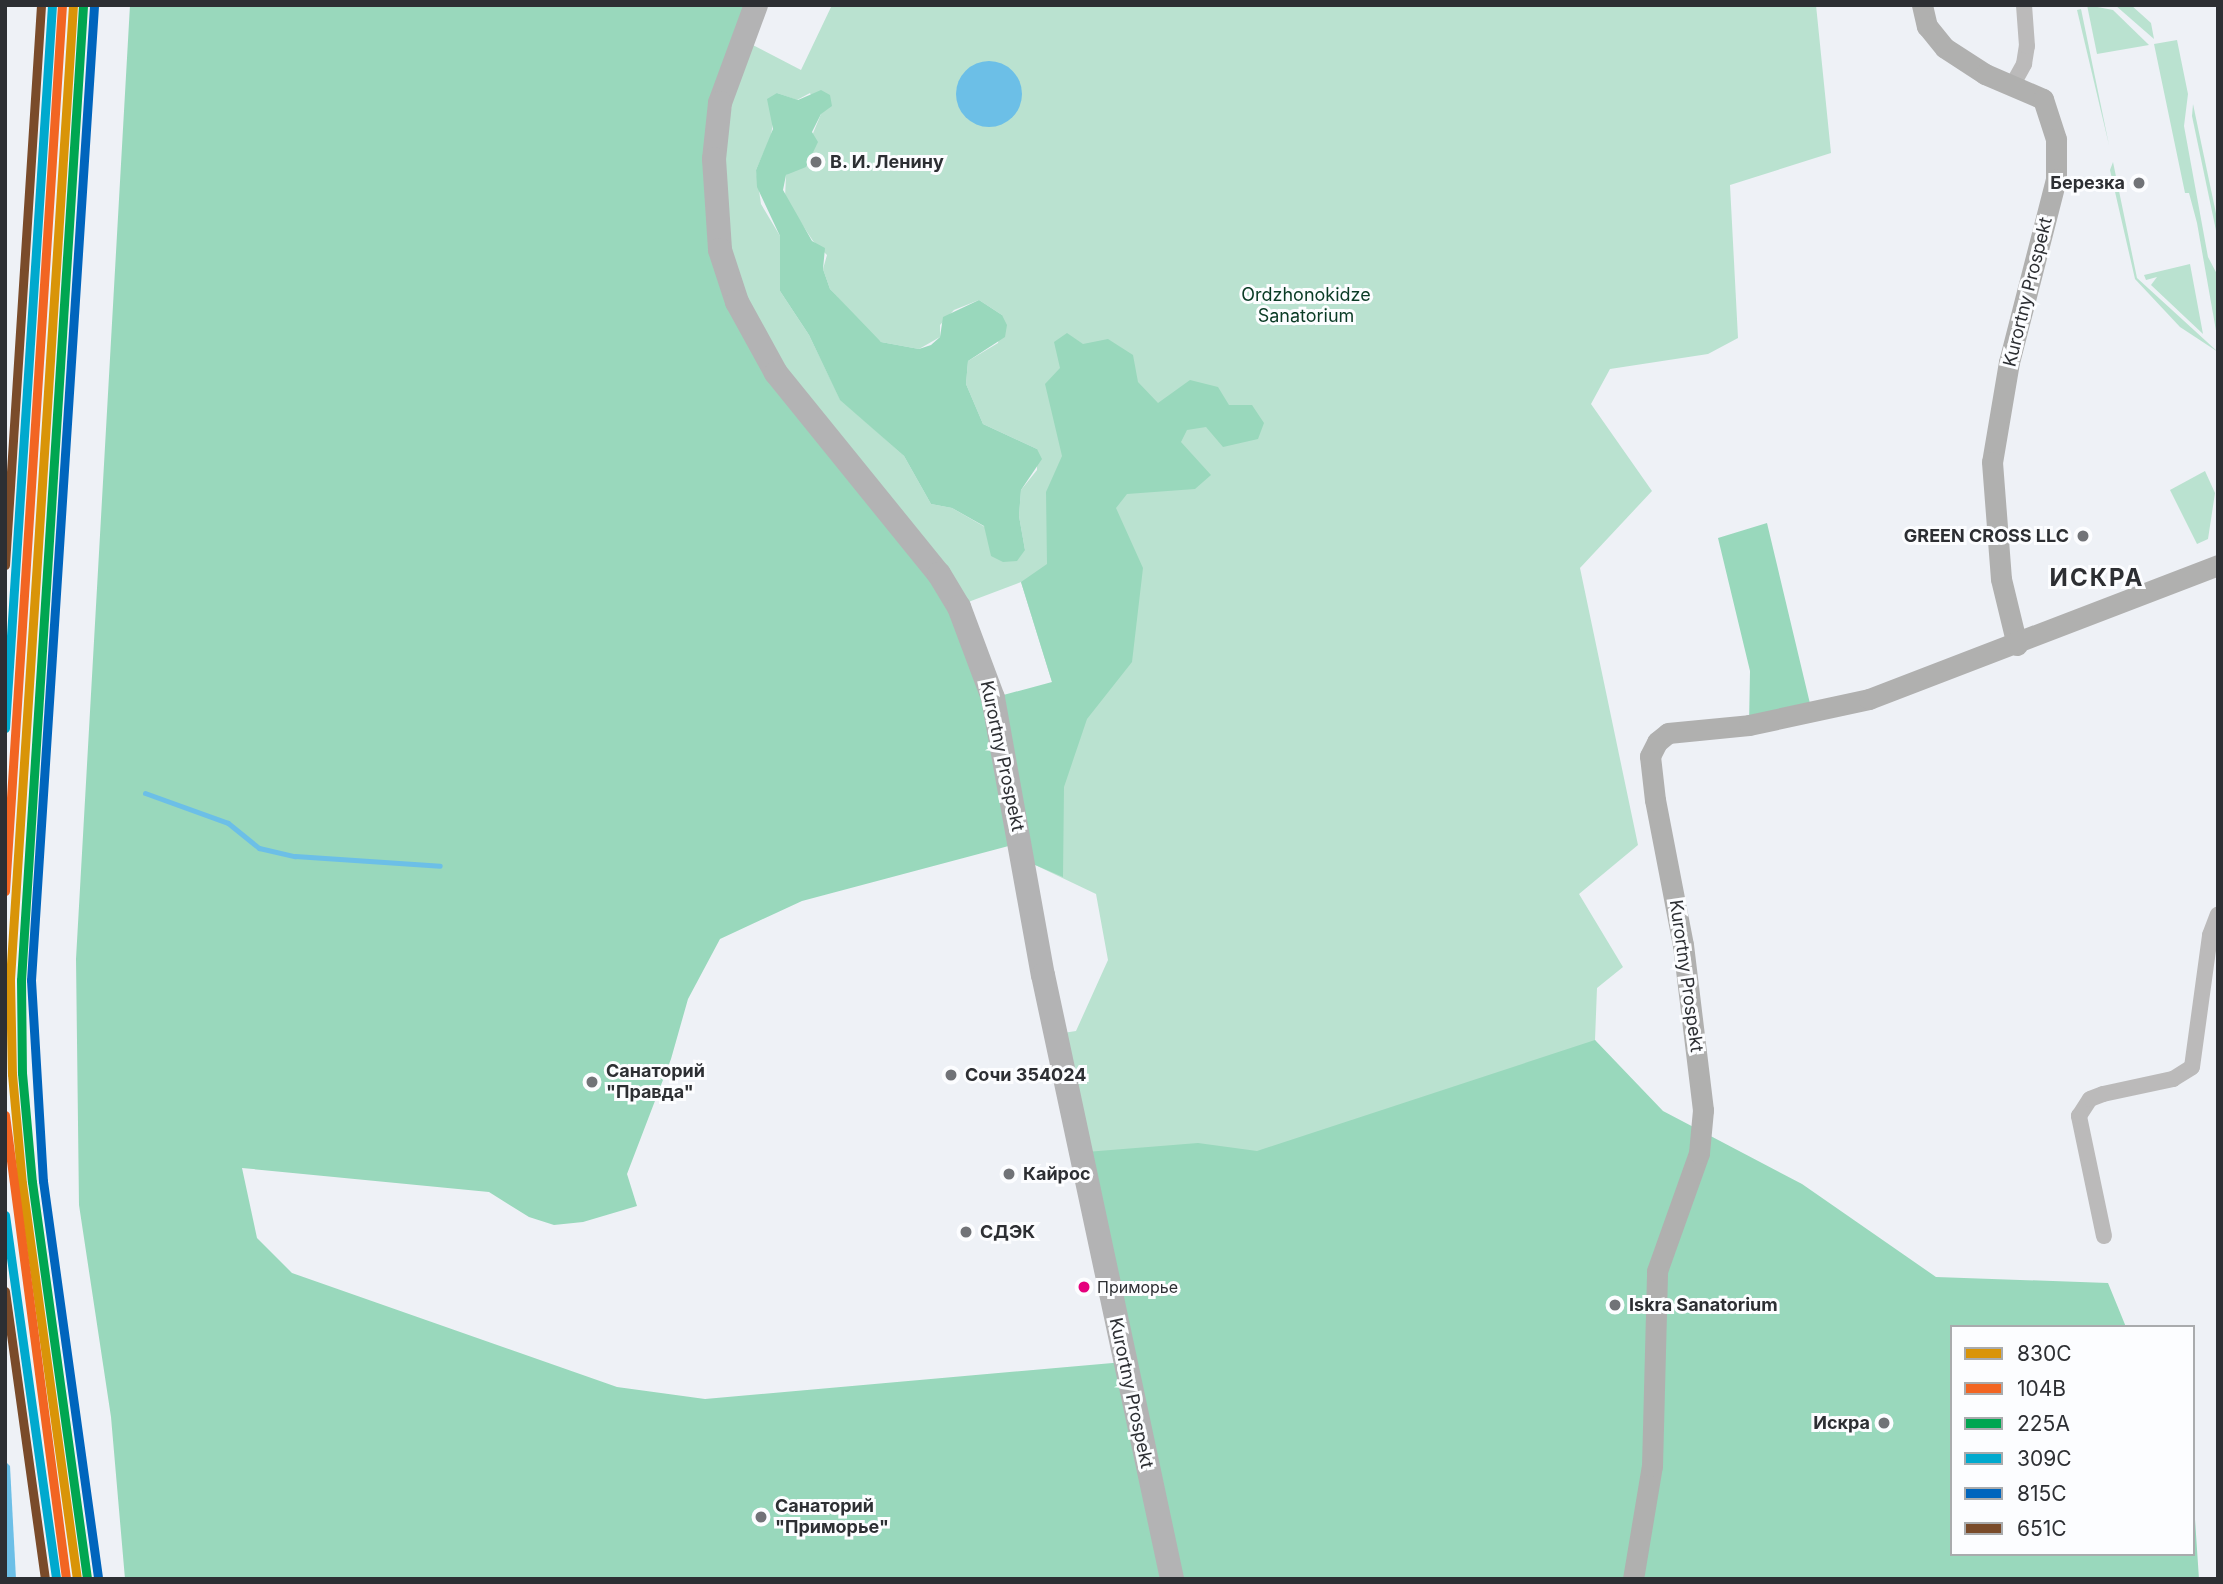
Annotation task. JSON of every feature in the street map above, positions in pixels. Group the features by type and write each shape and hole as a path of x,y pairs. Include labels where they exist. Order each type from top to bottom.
{"main road":[{"name":"Kurortny Prospekt","path":"756,5 720,103 714,159 720,250 737,302 775,373 939,574 963,617 993,698 1043,975 1172,1579"}],"street":[{"name":"Kurortny Prospekt","path":"1922,5 1927,26 1945,48 1985,74 2043,99 2056,139 2054,188 2009,362 1992,462 2001,579 2017,645"},
{"path":"2013,84 2024,64 2027,46 2024,5"},
{"name":"Kurortny Prospekt","path":"1633,1579 1652,1466 1657,1271 1699,1153 1703,1110 1685,956 1650,756 1657,742 1668,733 1749,725 1869,699 2017,645 2218,565"},
{"path":"2104,1236 2079,1116 2090,1099 2173,1079 2192,1067 2210,935 2218,914"}],"green space":[{"path":"130,5 758,5 717,131 726,253 749,312 795,388 906,522 996,697 1052,682 1021,582 1047,564 1046,492 1062,456 1045,384 1060,368 1054,342 1067,333 1083,344 1108,339 1133,355 1138,382 1158,403 1190,380 1218,387 1229,405 1252,405 1264,423 1258,439 1223,447 1206,427 1187,430 1181,442 1211,475 1195,489 1127,494 1116,508 1143,568 1132,662 1087,719 1064,787 1063,877 1033,864 1020,843 802,901 720,939 688,999 671,1059 627,1174 637,1206 583,1222 554,1225 529,1217 489,1192 242,1168 257,1238 292,1273 617,1387 705,1399 1124,1362 1086,1152 1198,1143 1257,1151 1595,1040 1663,1111 1802,1184 1936,1277 2108,1283 2125,1325 1950,1325 1950,1556 2195,1556 2195,1519 2199,1579 125,1579 111,1417 79,1205 76,959"},
{"name":"Ordzhonokidze Sanatorium","path":"832,5 1816,5 1831,153 1730,185 1738,338 1708,354 1610,369 1591,404 1652,491 1580,568 1638,845 1579,894 1623,967 1597,988 1595,1040 1613,1078 1174,1579 1063,1033 1076,1031 1108,960 1096,894 1033,864 1052,682 1021,582 963,604 795,388 749,312 726,253 718,184 743,40 801,70","holes":["777,93 797,100 810,93 821,114 799,167 786,175 785,198 813,241 827,255 823,269 830,289 874,337 881,342 919,349 940,337 940,325 954,310 979,300 1002,315 998,343 968,361 966,384 983,424 1037,449 1037,470 1021,490 1019,516 1025,550 952,508 931,504 904,456 840,399 809,335 780,291 780,236 761,204 756,170 771,136"]},
{"path":"2087,5 2113,10 2149,45 2097,54"},
{"path":"2115,5 2131,5 2151,23 2154,39"},
{"path":"2081,9 2109,145 2077,10"},
{"path":"2177,40 2188,94 2184,126 2208,257 2218,276 2218,342 2197,223 2189,193 2185,193 2154,44"},
{"path":"821,90 830,95 832,106 821,114 812,132 818,142 806,167 786,175 783,190 812,241 825,248 823,269 830,289 881,342 919,349 931,345 940,337 943,317 979,300 1002,315 1007,325 1005,337 968,361 966,384 983,424 1037,449 1042,459 1021,490 1019,516 1025,550 1017,561 1003,562 991,556 984,526 952,508 931,504 904,456 840,400 809,335 780,291 780,236 757,187 756,170 773,129 767,99 777,93 798,100"},
{"path":"2193,104 2218,223 2218,240 2192,116"},
{"path":"2113,162 2137,278 2218,352 2180,327 2135,279 2110,170"},
{"path":"2190,264 2203,334 2151,285 2157,277 2146,280 2144,275"},
{"path":"2205,471 2215,493 2208,539 2197,544 2170,490"},
{"path":"1767,523 1812,712 1749,725 1750,671 1718,538"}],"water":[{"path":"989,61 1002,64 1012,71 1019,81 1022,94 1019,107 1012,117 1002,124 989,127 976,124 966,117 959,107 956,94 959,81 966,71 976,64"},
{"path":"5,1461 10,1466 16,1579 5,1579"}],"waterway":[{"path":"145,793 228,823 259,848 295,856 440,866"}],"transit line":[{"name":"651С","path":"5,565 41,5"},
{"name":"309С","path":"5,728 52,5"},
{"name":"104В","path":"5,891 62,5"},
{"name":"830С","path":"73,5 10,980 12,1074 22,1183 77,1579"},
{"name":"225А","path":"83,6 21,980 22,1073 32,1182 87,1578"},
{"name":"815С","path":"94,6 31,980 43,1181 98,1576"},
{"name":"104В","path":"5,1115 66,1579"},
{"name":"309С","path":"5,1215 56,1579"},
{"name":"651С","path":"5,1291 45,1579"}],"place":[{"name":"В. И. Ленину","path":"816,162"},
{"name":"Березка","path":"2139,183"},
{"name":"GREEN CROSS LLC","path":"2083,536"},
{"name":"Сочи 354024","path":"951,1075"},
{"name":"Санаторий \"Правда\"","path":"592,1082"},
{"name":"Кайрос","path":"1009,1174"},
{"name":"СДЭК","path":"966,1232"},
{"name":"Приморье","path":"1084,1287"},
{"name":"Iskra Sanatorium","path":"1615,1305"},
{"name":"Искра","path":"1884,1423"},
{"name":"Санаторий \"Приморье\"","path":"761,1517"}],"district":[{"name":"ИСКРА","path":"2097,578"}]}
